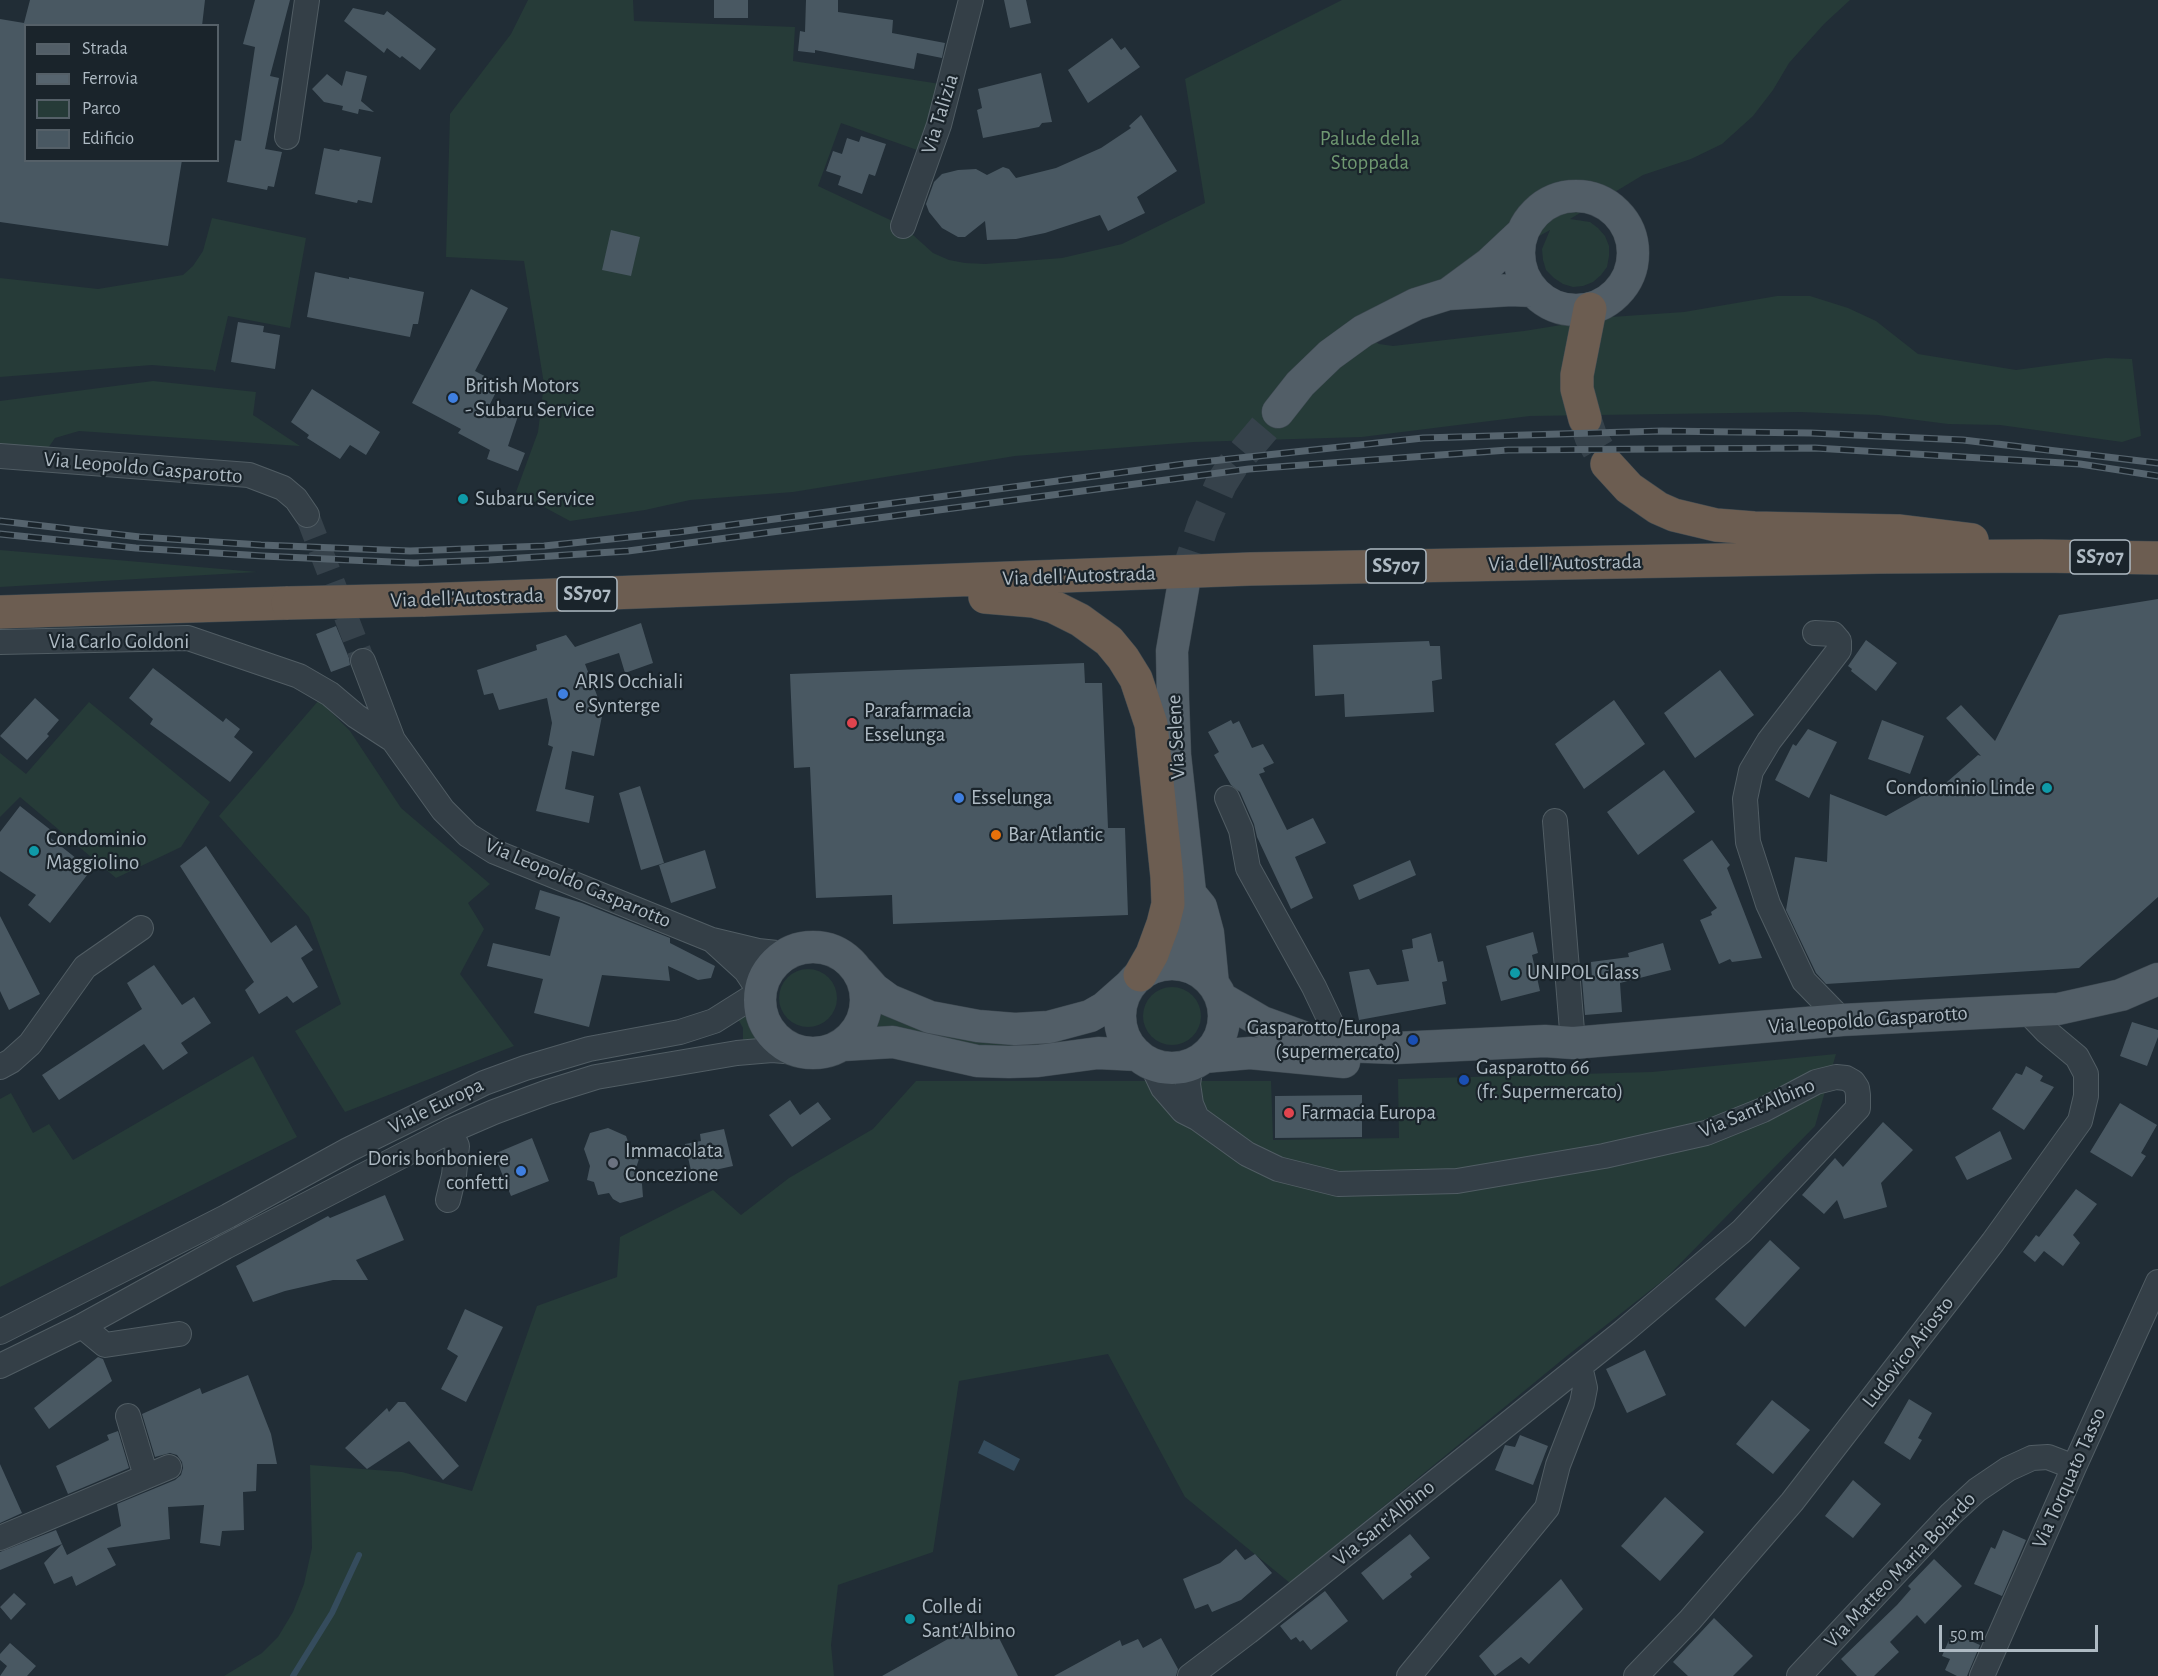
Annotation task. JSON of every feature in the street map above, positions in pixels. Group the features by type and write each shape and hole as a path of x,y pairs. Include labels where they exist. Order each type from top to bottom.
{"highway":[{"path":"1585,419 1578,397 1576,375 1590,309"},
{"path":"1607,464 1629,488 1658,508 1674,515 1716,525 1908,532 1970,540 2041,556"},
{"name":"Via dell'Autostrada","path":"0,612 423,600 1251,569 1880,557 2158,558"},
{"path":"751,588 790,599 812,602 981,597 1033,601 1054,607 1080,620 1109,641 1136,679 1151,724 1167,876 1168,904 1163,924 1152,954 1135,980"}],"main road":[{"path":"1448,294 1490,263 1522,233 1531,218 1544,206 1560,198 1578,196 1595,200 1611,208 1623,221 1630,237 1633,255 1630,272 1613,297 1590,309 1572,310 1555,307 1533,291 1520,268 1518,251 1522,233"},
{"path":"1278,412 1300,384 1330,356 1363,331 1416,304 1448,294 1533,291"},
{"name":"Via Selene","path":"1170,964 1178,949 1190,913 1190,892 1175,755 1172,651 1184,582"},
{"name":"Via Selene","path":"1190,892 1201,907 1208,933 1217,991"},
{"name":"Via Leopoldo Gasparotto","path":"786,954 805,947 834,951 848,959 874,988 889,1000 910,1010 968,1025 1015,1029 1049,1027 1090,1017 1154,967 1170,964 1186,966 1201,973 1217,991 1262,1022 1306,1038 1342,1046 1379,1048 1545,1041 1573,1043 1842,1020 2058,1009 2121,996 2158,979"},
{"path":"760,992 765,977 774,964 786,954"},
{"path":"843,1045 855,1034 864,1019 867,1003 865,987 859,972"},
{"path":"1135,980 1124,998 1120,1013 1128,1043 1144,1059"},
{"path":"1198,1061 1215,1045 1222,1030 1224,1014 1217,991"},
{"name":"Via Leopoldo Gasparotto","path":"760,992 760,1007 764,1022 772,1035 783,1045 797,1052 813,1054 829,1052 843,1045 893,1042 977,1061 1038,1061 1098,1053 1144,1059 1164,1067 1178,1068 1198,1061 1250,1053 1329,1062 1439,1062 1560,1050 1573,1043"}],"street":[{"path":"287,137 307,0"},
{"name":"Via Talizia","path":"903,226 939,125 971,0"},
{"name":"Via Leopoldo Gasparotto","path":"0,456 249,475 283,488 296,499 307,515"},
{"path":"1815,633 1833,634 1839,641 1839,650 1769,741 1751,771 1745,799 1746,820 1748,842 1768,904 1804,981 1842,1020"},
{"name":"Via Carlo Goldoni","path":"0,642 188,638 299,676 330,694 356,716 393,740"},
{"name":"Via Leopoldo Gasparotto","path":"363,661 393,740 443,810 468,835 525,864 712,940 758,951 786,954"},
{"path":"1227,798 1241,830 1248,868 1321,1001 1342,1046"},
{"path":"1555,821 1573,1043"},
{"path":"0,1067 11,1061 30,1044 85,967 141,928"},
{"name":"Via Leopoldo Gasparotto","path":"712,940 746,971 760,992"},
{"name":"Viale Europa","path":"0,1332 218,1221 368,1140 484,1083 515,1071 590,1049 695,1028 714,1021 760,992"},
{"path":"1306,1038 1316,1029 1321,1001"},
{"name":"Ludovico Ariosto","path":"1636,1676 1690,1620 1792,1502 1993,1242 2080,1121 2086,1096 2086,1074 2078,1057 2046,1031 2026,1010"},
{"name":"Viale Europa","path":"0,1366 82,1326 225,1248 450,1131 516,1103 596,1077 737,1053 772,1050 797,1052"},
{"name":"Via Sant'Albino","path":"1144,1059 1167,1094 1183,1111 1197,1118 1247,1154 1278,1168 1338,1184 1457,1181 1604,1156 1706,1133 1763,1110 1816,1083 1836,1077 1846,1078 1857,1088 1858,1108 1742,1231 1576,1369 1190,1676"},
{"path":"1197,1118 1188,1084 1198,1061"},
{"path":"448,1200 454,1175 457,1146 450,1131"},
{"name":"Via Torquato Tasso","path":"1982,1676 2073,1467 2158,1282"},
{"path":"82,1326 105,1345 179,1334"},
{"path":"1409,1676 1547,1508 1558,1465 1582,1403 1585,1388 1582,1375 1576,1369"},
{"path":"128,1416 146,1476"},
{"name":"Via Matteo Maria Boiardo","path":"1799,1676 1951,1514 1977,1490 2008,1469 2032,1458 2048,1457 2073,1467"},
{"path":"0,1538 168,1467"}],"green space":[{"name":"Palude della Stoppada","path":"528,0 633,0 634,21 795,27 793,61 940,84 920,151 841,123 818,186 903,226 933,253 949,260 985,264 1062,258 1122,244 1205,203 1185,79 1342,0 1850,0 1824,24 1789,63 1773,90 1753,116 1722,144 1691,159 1643,175 1570,219 1590,222 1605,236 1609,246 1607,267 1593,282 1573,287 1563,284 1546,270 1542,249 1550,230 1372,339 1379,344 1393,346 1524,331 1611,317 1684,312 1777,296 1810,296 1848,308 1876,321 1918,354 2016,370 2106,358 2132,359 2141,436 2122,442 2000,425 1948,424 1878,415 1800,412 1530,416 1362,437 1194,442 1015,456 793,492 690,500 645,510 570,521 516,492 538,432 544,384 524,261 446,257 450,114 511,34"},
{"path":"212,218 306,238 290,328 228,316 215,372 152,365 0,377 0,278 98,289 183,275 193,266 203,251"},
{"path":"153,381 256,392 253,415 300,446 79,431 55,438 46,451 0,448 0,401"},
{"path":"0,550 257,572 0,587"},
{"path":"319,700 350,731 401,808 490,884 468,903 484,929 460,974 514,1046 345,1112 295,1031 341,1004 309,917 219,816"},
{"path":"89,702 210,802 181,847 116,878 20,797 0,817 0,753 26,774"},
{"path":"802,969 814,969 829,977 837,992 837,1004 829,1019 814,1027 802,1027 787,1019 779,1004 779,992 787,977"},
{"path":"1166,987 1178,987 1193,995 1201,1010 1201,1022 1193,1037 1178,1045 1166,1045 1151,1037 1143,1022 1143,1010 1151,995"},
{"path":"882,1009 1061,1037 1062,1045 1021,1048 975,1045 876,1029"},
{"path":"748,1011 751,1027 760,1039 743,1040 743,1028 738,1019"},
{"path":"1836,1054 1815,1126 1666,1278 1568,1355 1290,1583 1185,1497 1108,1354 959,1381 933,1552 838,1585 831,1645 834,1676 224,1676 262,1653 278,1637 293,1612 304,1584 312,1548 310,1465 402,1472 472,1491 537,1306 617,1277 620,1237 713,1190 741,1215 789,1178 873,1129 916,1081 1271,1081 1273,1140 1399,1138 1398,1079 1652,1072"},
{"path":"253,1056 297,1137 0,1287 0,1099 11,1093 33,1133 49,1124 73,1160"}],"water":[{"path":"984,1440 1020,1459 1014,1471 978,1453"}],"building":[{"path":"30,0 205,0 202,24 24,24 24,162 182,162 168,246 0,222 0,19 24,23"},
{"path":"255,0 290,0 270,76 279,78 265,149 282,152 274,187 268,186 267,190 227,182 235,140 241,141 255,47 243,44"},
{"path":"714,0 748,0 748,18 714,18"},
{"path":"806,0 838,0 838,12 893,20 892,33 945,43 942,58 917,53 914,69 815,50 815,53 798,51 800,31 805,32"},
{"path":"1004,0 1026,0 1031,23 1010,28"},
{"path":"353,8 384,15 387,11 436,49 420,70 387,48 384,53 344,21"},
{"path":"1112,38 1121,50 1125,47 1140,67 1088,103 1068,70"},
{"path":"346,71 367,76 361,101 374,112 359,109 358,114 342,110 343,106 324,102 312,89 327,74 342,86"},
{"path":"1041,73 1052,122 1042,123 1039,127 983,138 977,110 982,108 978,89"},
{"path":"1141,115 1177,171 1137,197 1145,213 1108,231 1100,215 1045,233 1016,239 987,240 985,221 965,237 958,237 942,228 929,212 926,204 934,182 942,174 976,169 987,175 1003,167 1009,169 1016,178 1056,168 1101,148 1131,128 1129,126"},
{"path":"861,136 886,144 875,176 869,174 862,194 838,185 841,176 826,171 833,151 842,154 847,138 859,142"},
{"path":"324,148 381,157 372,203 358,200 357,203 315,194"},
{"path":"611,230 640,237 631,276 602,270"},
{"path":"315,272 424,292 418,324 413,324 410,337 307,317"},
{"path":"471,289 508,308 475,371 490,379 495,394 488,408 518,416 508,446 525,453 518,471 487,459 490,450 458,433 461,429 412,403"},
{"path":"238,322 264,326 263,332 280,335 275,369 231,362"},
{"path":"312,389 380,432 366,455 350,445 340,459 307,438 309,435 291,422"},
{"name":"Condominio Linde","path":"2158,599 2158,897 2079,968 1826,984 1816,973 1786,910 1795,857 1827,862 1830,794 1886,816 1947,782 1978,755 1981,756 1946,718 1961,705 1995,741 2059,615"},
{"path":"641,623 653,663 625,673 619,653 585,664 603,711 594,756 572,751 565,789 594,796 589,823 536,811 553,747 548,745 552,723 547,698 499,710 493,693 484,695 477,670 537,650 536,645 566,635 575,647"},
{"path":"336,626 350,665 331,672 316,634"},
{"path":"1866,640 1897,663 1876,691 1848,666"},
{"path":"1429,641 1430,646 1440,646 1442,679 1432,681 1434,712 1345,717 1344,694 1315,696 1313,645"},
{"name":"Esselunga","path":"1084,663 1085,683 1102,683 1108,828 1125,828 1128,915 893,924 892,895 816,898 810,767 794,768 790,674"},
{"path":"153,668 223,722 226,718 240,729 234,737 253,752 230,782 150,724 153,719 129,698"},
{"path":"1720,670 1754,715 1695,758 1664,713"},
{"path":"35,698 59,720 47,734 49,736 27,760 0,736"},
{"path":"1614,700 1645,744 1584,789 1555,744"},
{"path":"1231,720 1233,724 1239,721 1252,748 1263,744 1274,763 1263,768 1265,772 1259,774 1287,830 1313,818 1326,843 1295,857 1313,898 1291,909 1257,837 1240,792 1231,785 1214,755 1219,752 1208,732"},
{"path":"1882,720 1924,736 1910,774 1868,759"},
{"path":"1808,729 1837,742 1809,798 1775,780 1793,744 1796,746"},
{"path":"1664,770 1695,812 1638,855 1607,812"},
{"path":"640,786 664,863 641,870 619,793"},
{"name":"Condominio Maggiolino","path":"20,806 52,831 48,836 91,870 50,923 28,905 36,895 0,871 0,832"},
{"path":"1712,840 1730,865 1727,868 1762,958 1732,962 1730,959 1719,964 1700,920 1712,915 1711,912 1717,908 1683,860"},
{"path":"206,846 271,943 296,925 313,950 301,958 318,987 293,1003 287,996 259,1014 245,990 254,982 180,866"},
{"path":"705,850 716,888 671,903 659,865"},
{"path":"1410,860 1416,875 1359,900 1353,885"},
{"path":"540,890 582,903 670,938 670,943 715,966 711,978 698,980 668,966 670,981 602,975 589,1027 534,1013 543,979 487,966 493,943 550,956 560,917 535,909"},
{"path":"0,916 40,994 9,1010 0,991"},
{"name":"UNIPOL Glass","path":"1533,932 1538,953 1532,955 1540,991 1501,1001 1486,946"},
{"path":"1431,933 1438,962 1443,961 1447,981 1442,982 1446,1004 1359,1020 1349,972 1369,969 1377,985 1409,981 1402,950 1413,948 1412,939"},
{"path":"1663,943 1671,970 1620,983 1622,1012 1585,1015 1582,979 1592,978 1591,962 1629,957 1628,953"},
{"path":"154,965 182,1005 194,997 211,1023 181,1043 188,1053 163,1070 144,1044 59,1100 42,1075 142,1009 127,983"},
{"path":"2132,1022 2158,1030 2158,1037 2147,1066 2120,1056"},
{"path":"2026,1066 2043,1076 2040,1081 2054,1087 2024,1130 1992,1109 2016,1073 2022,1075"},
{"path":"1362,1095 1362,1137 1275,1138 1275,1096"},
{"path":"790,1100 800,1115 818,1102 831,1119 792,1147 769,1115"},
{"path":"2120,1103 2157,1125 2141,1153 2146,1156 2132,1177 2090,1152"},
{"path":"1883,1122 1913,1150 1881,1183 1887,1207 1844,1219 1837,1200 1824,1214 1802,1195 1835,1158 1843,1167"},
{"name":"Immacolata Concezione","path":"608,1128 626,1136 632,1153 641,1153 634,1174 642,1184 643,1197 620,1203 609,1193 598,1195 594,1182 587,1180 590,1166 584,1149 590,1133"},
{"path":"724,1129 733,1166 692,1175 685,1144 701,1141 700,1134"},
{"path":"2000,1131 2012,1159 1967,1180 1955,1157"},
{"path":"532,1138 549,1181 511,1196 494,1154"},
{"path":"2076,1189 2097,1204 2073,1235 2080,1243 2063,1266 2044,1251 2035,1262 2023,1252 2036,1235 2039,1237"},
{"path":"385,1195 404,1240 356,1260 368,1280 333,1280 285,1291 253,1302 236,1266 328,1216 330,1218"},
{"path":"1770,1240 1800,1268 1745,1327 1715,1299"},
{"path":"465,1309 503,1327 466,1402 441,1389 458,1356 447,1349"},
{"path":"1645,1350 1666,1395 1627,1413 1606,1369"},
{"path":"98,1357 103,1359 112,1381 49,1429 34,1408"},
{"path":"248,1375 271,1434 277,1464 257,1464 256,1491 243,1492 244,1530 222,1531 220,1546 200,1543 204,1505 168,1507 170,1539 107,1548 116,1565 76,1586 72,1576 54,1584 44,1563 62,1544 67,1555 121,1526 117,1504 175,1480 181,1475 182,1462 177,1455 170,1453 155,1457 142,1414 200,1388 202,1394"},
{"path":"1909,1399 1932,1413 1918,1438 1922,1440 1910,1460 1884,1443"},
{"path":"1772,1400 1810,1430 1773,1474 1736,1444"},
{"path":"398,1402 405,1402 459,1466 443,1480 409,1441 367,1469 345,1448 387,1408 389,1412"},
{"path":"118,1431 129,1468 68,1494 56,1466 109,1440 107,1435"},
{"path":"1520,1435 1548,1446 1533,1485 1495,1470 1505,1445 1515,1447"},
{"path":"0,1464 22,1513 0,1523"},
{"path":"1853,1480 1881,1504 1853,1538 1825,1516"},
{"path":"1665,1497 1704,1532 1660,1581 1621,1546"},
{"path":"56,1530 62,1544 0,1570 0,1552"},
{"path":"2003,1530 2026,1540 2002,1596 1974,1584 1991,1547 1995,1549"},
{"path":"1410,1534 1430,1558 1410,1574 1412,1577 1383,1600 1361,1573"},
{"path":"1236,1549 1245,1560 1255,1554 1272,1573 1241,1600 1212,1612 1208,1604 1195,1609 1183,1579 1220,1563"},
{"path":"1934,1559 1962,1586 1925,1624 1917,1615 1890,1642 1899,1652 1874,1676 1857,1676 1841,1659 1897,1605 1911,1589 1908,1586"},
{"path":"1561,1579 1583,1609 1529,1664 1521,1657 1495,1676 1479,1656"},
{"path":"1325,1591 1348,1621 1311,1650 1303,1640 1300,1642 1296,1637 1291,1640 1280,1626"},
{"path":"14,1593 26,1604 11,1620 0,1607"},
{"path":"1714,1618 1753,1656 1733,1676 1688,1676 1673,1662"},
{"path":"980,1621 991,1640 998,1636 1018,1676 882,1676"},
{"path":"1952,1633 1980,1645 1967,1676 1957,1676 1945,1670 1950,1659 1942,1656"},
{"path":"1161,1638 1178,1669 1176,1676 1054,1676 1120,1640 1122,1646 1138,1639 1143,1648"},
{"path":"10,1643 36,1666 27,1676 0,1676 7,1666 0,1660 0,1654"}],"waterway":[{"path":"293,1676 332,1613 359,1555"}],"tunnel":[{"path":"1184,582 1203,525 1221,484 1233,465 1278,412"},
{"path":"1585,419 1591,437 1607,464"},
{"path":"307,515 363,661"}],"railway":[{"path":"0,521 140,537 261,545 410,551 544,546 678,532 1184,464 1423,438 1662,431 1811,433 1963,440 2158,463"},
{"path":"0,534 136,548 263,556 414,563 490,560 628,551 1249,469 1508,450 1815,448 2080,464 2158,476"}],"place":[{"name":"British Motors - Subaru Service","path":"453,398"},
{"name":"Subaru Service","path":"463,499"},
{"name":"ARIS Occhiali e Synterge","path":"563,694"},
{"name":"Parafarmacia Esselunga","path":"852,723"},
{"name":"Condominio Linde","path":"2047,788"},
{"name":"Esselunga","path":"959,798"},
{"name":"Bar Atlantic","path":"996,835"},
{"name":"Condominio Maggiolino","path":"34,851"},
{"name":"UNIPOL Glass","path":"1515,973"},
{"name":"Gasparotto/Europa (supermercato)","path":"1413,1040"},
{"name":"Gasparotto 66 (fr. Supermercato)","path":"1464,1080"},
{"name":"Farmacia Europa","path":"1289,1113"},
{"name":"Immacolata Concezione","path":"613,1163"},
{"name":"Doris bonboniere confetti","path":"521,1171"},
{"name":"Colle di Sant'Albino","path":"910,1619"}]}
